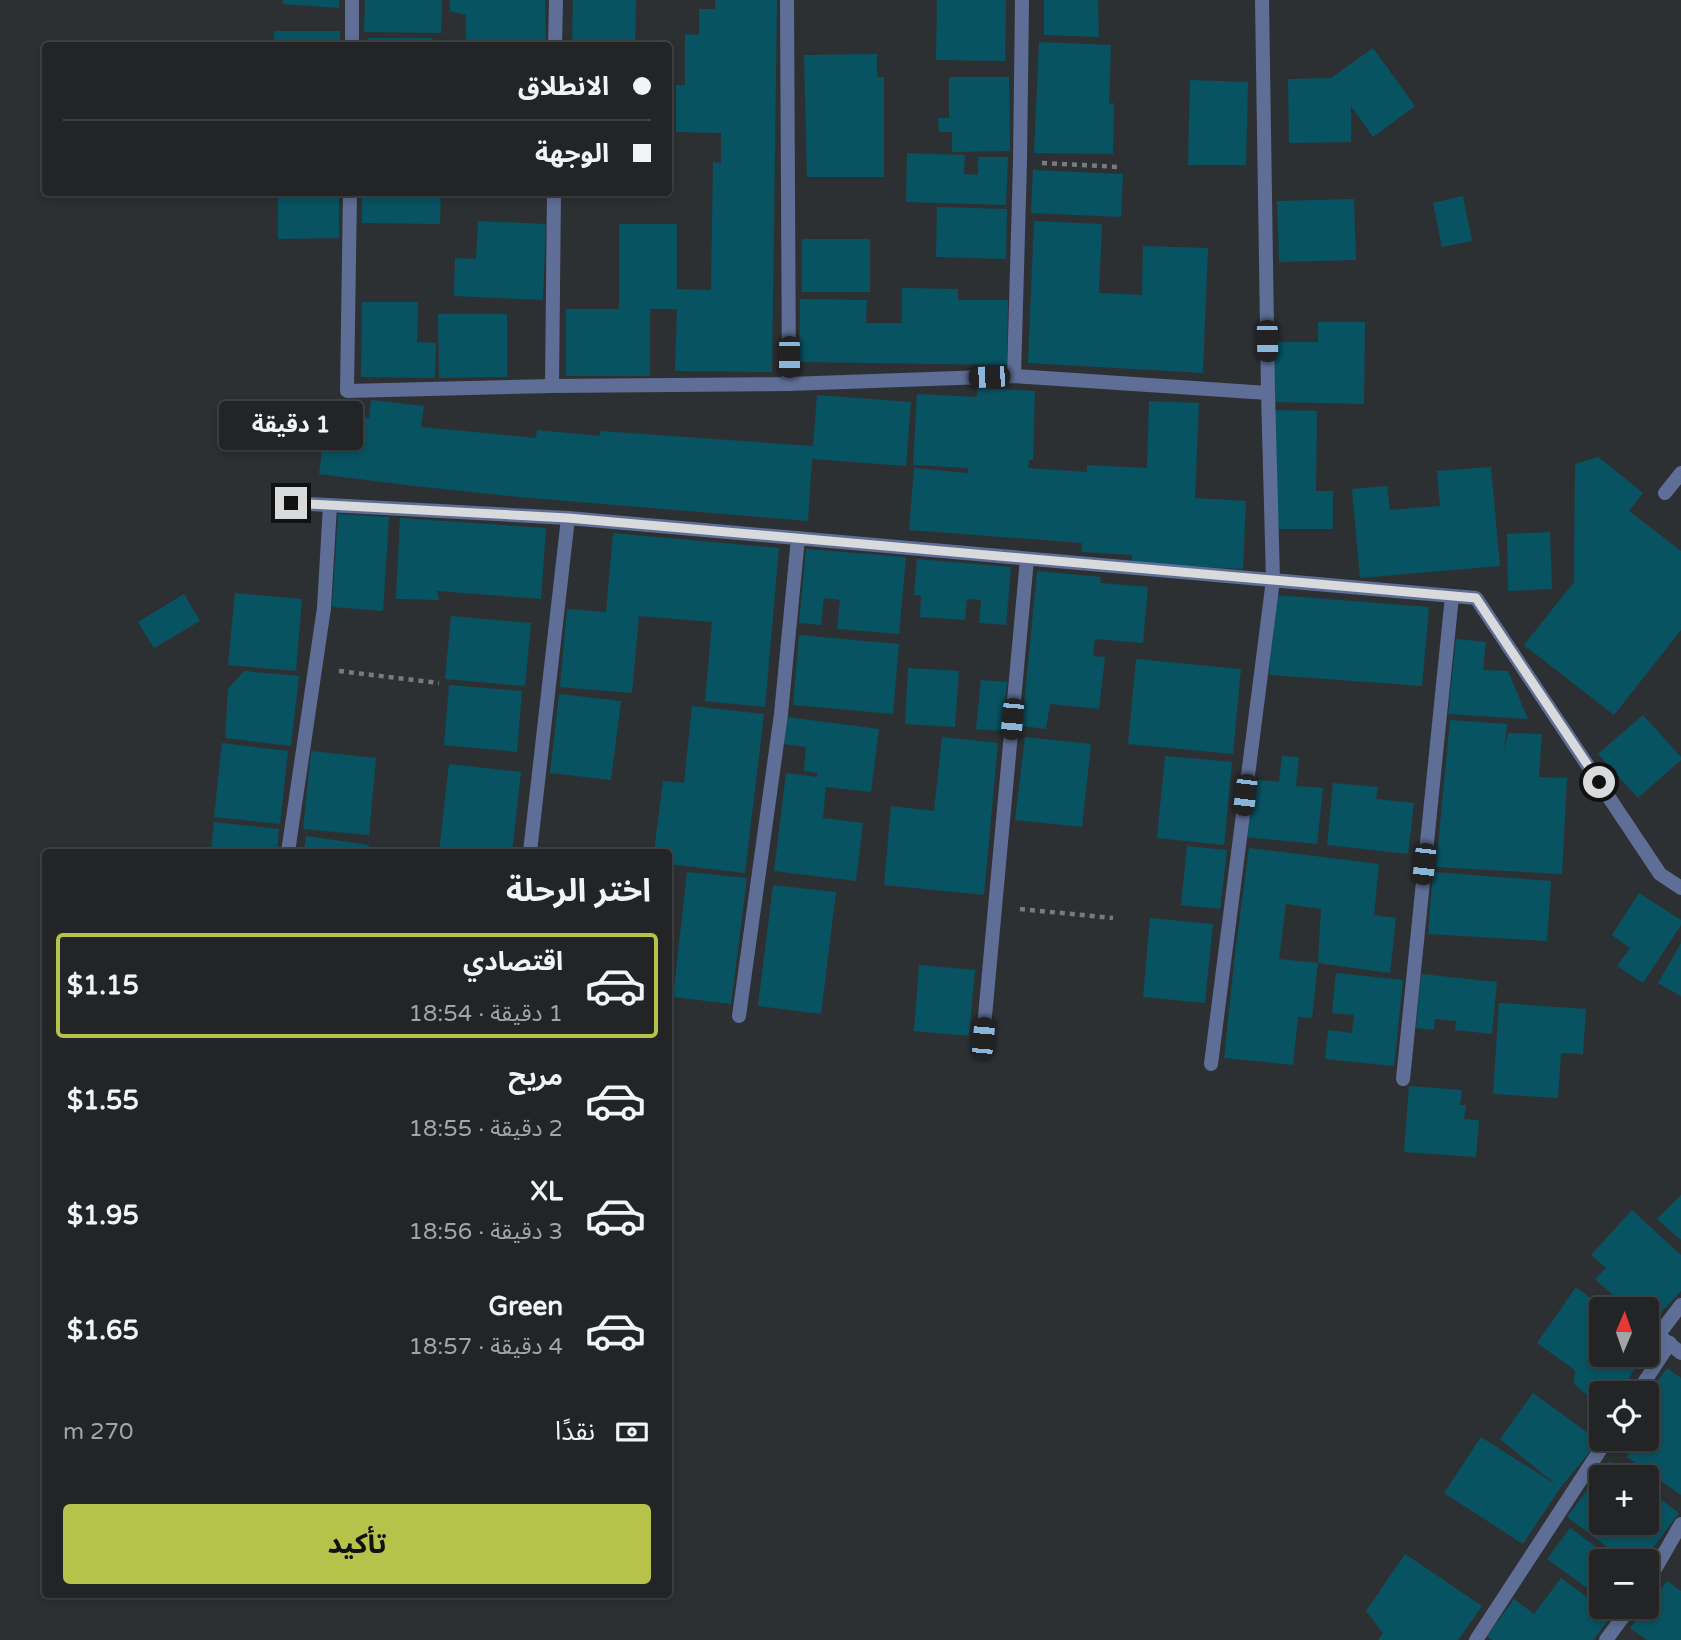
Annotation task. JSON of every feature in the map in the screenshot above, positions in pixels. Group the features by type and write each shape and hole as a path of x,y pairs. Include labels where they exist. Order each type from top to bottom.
{"street":[{"path":"352,0 352,42"},
{"path":"555,42 556,0"},
{"path":"787,0 789,384"},
{"path":"1014,376 1022,0"},
{"path":"1211,1064 1273,580 1262,0"},
{"path":"350,196 347,391 789,384 1014,376 1268,393"},
{"path":"552,386 554,196"},
{"path":"1665,493 1681,473"},
{"path":"291,503 568,518 1476,598 1660,874 1681,888"},
{"path":"288,849 324,608 330,505"},
{"path":"530,849 568,518"},
{"path":"739,1016 781,714 798,538"},
{"path":"983,1038 1027,559"},
{"path":"1403,1079 1452,596"},
{"path":"1647,1381 1675,1348 1658,1335 1681,1305"},
{"path":"1476,1640 1600,1451"},
{"path":"1659,1562 1681,1524"},
{"path":"1606,1640 1621,1619"}],"path":[{"path":"1020,162 1119,167"},
{"path":"315,668 439,683"},
{"path":"995,906 1113,918"}],"building":[{"path":"283,0 339,0 339,8 282,4"},
{"path":"365,0 442,0 441,33 364,32"},
{"path":"450,0 545,0 546,42 466,41 466,15 450,11"},
{"path":"573,0 636,0 635,42 572,42"},
{"path":"715,0 777,0 772,372 675,371 677,309 650,309 650,376 566,376 566,309 619,309 619,224 677,224 677,289 711,290 713,162 721,163 721,133 676,132 676,85 685,85 685,34 699,35 699,9 715,9"},
{"path":"937,0 1006,0 1005,61 936,60"},
{"path":"1044,0 1098,0 1099,37 1044,35"},
{"path":"274,31 340,31 340,42 274,42"},
{"path":"368,38 432,38 432,42 368,42"},
{"path":"1039,42 1111,45 1109,104 1114,103 1113,154 1034,153"},
{"path":"1373,48 1415,106 1373,137 1351,106 1351,142 1289,143 1288,79 1331,78"},
{"path":"877,54 877,77 884,77 884,177 807,177 804,55"},
{"path":"949,77 1009,77 1010,151 952,152 952,132 939,132 938,118 949,118"},
{"path":"1190,80 1248,82 1246,165 1188,165"},
{"path":"907,153 965,155 964,174 978,175 978,157 1008,157 1006,205 906,202"},
{"path":"1033,170 1123,174 1121,217 1031,213"},
{"path":"278,196 339,196 339,238 278,239"},
{"path":"362,196 441,196 440,224 362,223"},
{"path":"1463,196 1472,241 1442,247 1433,203"},
{"path":"1354,199 1356,260 1279,262 1277,201"},
{"path":"937,207 1007,209 1006,259 936,257"},
{"path":"478,221 546,224 543,300 454,296 455,258 476,259"},
{"path":"1034,221 1102,224 1099,293 1142,295 1143,246 1208,248 1203,373 1028,363"},
{"path":"802,239 870,239 870,292 802,292"},
{"path":"902,288 958,289 958,300 1008,300 1007,365 799,362 800,299 867,300 866,323 902,323"},
{"path":"362,302 418,302 417,342 436,343 435,378 361,377"},
{"path":"438,314 507,314 507,377 439,378"},
{"path":"1318,322 1365,322 1364,404 1273,402 1274,342 1318,342"},
{"path":"977,388 1035,391 1033,460 1029,460 1028,468 1087,472 1087,465 1147,468 1149,401 1199,403 1195,498 1246,501 1243,569 1132,563 1132,555 1082,552 1082,543 909,530 914,468 968,473 968,468 913,465 917,394 977,397"},
{"path":"817,395 911,402 906,466 812,459 808,521 530,498 319,474 327,412 369,418 371,400 424,406 421,427 536,438 537,430 600,436 600,431 813,446"},
{"path":"1274,410 1317,411 1316,491 1333,491 1333,529 1272,529"},
{"path":"1598,457 1643,493 1629,511 1681,551 1681,630 1614,715 1524,645 1574,582 1575,464"},
{"path":"1491,467 1500,566 1360,578 1352,489 1387,486 1390,510 1440,506 1437,471"},
{"path":"338,514 389,517 383,611 332,607"},
{"path":"400,518 546,528 541,599 437,591 439,600 396,599"},
{"path":"1550,532 1552,589 1508,591 1507,534"},
{"path":"613,533 779,548 765,707 705,701 712,622 639,616 632,693 560,687 567,609 606,612"},
{"path":"806,549 906,557 899,634 837,629 840,600 824,598 821,625 799,623"},
{"path":"917,559 1011,567 1006,625 979,623 981,600 967,599 965,620 920,617 921,595 914,595"},
{"path":"1037,571 1101,577 1100,583 1148,587 1143,643 1095,639 1093,656 1105,657 1099,709 1050,704 1046,729 1022,726"},
{"path":"235,593 302,599 296,671 228,665"},
{"path":"184,594 200,621 154,648 138,622"},
{"path":"1275,595 1429,607 1422,686 1269,675"},
{"path":"451,616 531,623 525,686 445,679"},
{"path":"799,635 899,644 893,714 793,705"},
{"path":"1456,639 1486,642 1483,670 1508,671 1528,719 1448,714"},
{"path":"1136,659 1241,669 1233,754 1128,744"},
{"path":"908,668 959,671 955,727 905,724"},
{"path":"244,671 299,676 291,746 225,738 228,689"},
{"path":"981,680 1007,682 1003,731 976,729"},
{"path":"449,685 522,691 517,752 444,745"},
{"path":"559,694 621,701 611,780 550,773"},
{"path":"692,706 764,714 745,873 672,864 672,849 654,849 663,781 684,783"},
{"path":"1643,715 1681,760 1638,798 1598,754"},
{"path":"787,717 879,729 871,792 826,787 823,818 863,823 856,881 774,871 786,773 817,777 818,773 804,771 806,747 784,744"},
{"path":"1450,720 1507,724 1504,752 1508,733 1542,734 1539,777 1567,778 1562,874 1436,867"},
{"path":"942,737 998,743 984,895 884,885 891,806 934,811"},
{"path":"1025,737 1091,744 1082,827 1015,820"},
{"path":"222,743 288,751 280,824 214,817"},
{"path":"311,751 376,758 369,835 303,829"},
{"path":"1165,756 1232,762 1224,845 1157,838"},
{"path":"1282,756 1299,757 1296,786 1323,788 1317,844 1244,837 1250,779 1279,782"},
{"path":"449,764 521,772 512,849 439,849"},
{"path":"1333,783 1378,787 1376,799 1414,803 1408,854 1327,845"},
{"path":"214,822 279,829 277,849 211,849"},
{"path":"306,836 369,845 368,849 304,849"},
{"path":"1187,846 1227,850 1220,909 1181,905"},
{"path":"1249,848 1379,864 1374,915 1396,918 1390,973 1318,963 1312,1018 1298,1017 1293,1065 1224,1058","holes":["1286,904 1321,909 1318,963 1279,959"]},
{"path":"687,872 747,878 731,1004 673,997"},
{"path":"1433,872 1551,881 1547,941 1428,934"},
{"path":"773,885 836,892 821,1014 758,1006"},
{"path":"1639,893 1681,920 1681,925 1643,983 1617,966 1630,948 1612,935"},
{"path":"1150,918 1213,924 1205,1003 1143,997"},
{"path":"1681,943 1681,996 1658,983"},
{"path":"919,965 975,970 969,1036 914,1031"},
{"path":"1336,973 1403,980 1394,1066 1325,1059 1328,1030 1352,1033 1354,1015 1332,1013"},
{"path":"1421,974 1497,982 1492,1034 1455,1030 1456,1021 1435,1019 1434,1030 1416,1028"},
{"path":"1499,1003 1586,1009 1583,1054 1561,1053 1558,1098 1493,1094"},
{"path":"1409,1086 1462,1090 1460,1105 1466,1105 1464,1119 1479,1120 1476,1157 1404,1152"},
{"path":"1681,1195 1681,1240 1657,1219"},
{"path":"1632,1210 1681,1255 1681,1291 1659,1315 1659,1297 1615,1297 1595,1279 1606,1268 1591,1255"},
{"path":"1576,1287 1589,1297 1589,1367 1636,1367 1627,1381 1589,1381 1589,1397 1574,1384 1575,1370 1537,1343"},
{"path":"1667,1368 1681,1378 1681,1495 1659,1480 1659,1465 1638,1465 1627,1457 1629,1451 1659,1451 1658,1381"},
{"path":"1533,1393 1589,1434 1591,1451 1560,1488 1523,1544 1444,1493 1481,1437 1558,1486 1500,1439"},
{"path":"1589,1488 1589,1533 1567,1517"},
{"path":"1659,1498 1679,1513 1652,1549 1610,1549 1591,1535 1659,1535"},
{"path":"1570,1528 1599,1549 1589,1549 1589,1589 1547,1559"},
{"path":"1405,1554 1482,1606 1458,1640 1378,1640 1383,1633 1366,1611"},
{"path":"1561,1578 1589,1598 1589,1619 1609,1619 1593,1640 1492,1640 1487,1636 1514,1599 1534,1614"},
{"path":"1667,1581 1681,1591 1681,1640 1647,1640 1630,1628 1637,1619 1659,1619 1659,1591"}],"route":[{"path":"291,503 568,518 1476,598 1599,782"}]}
